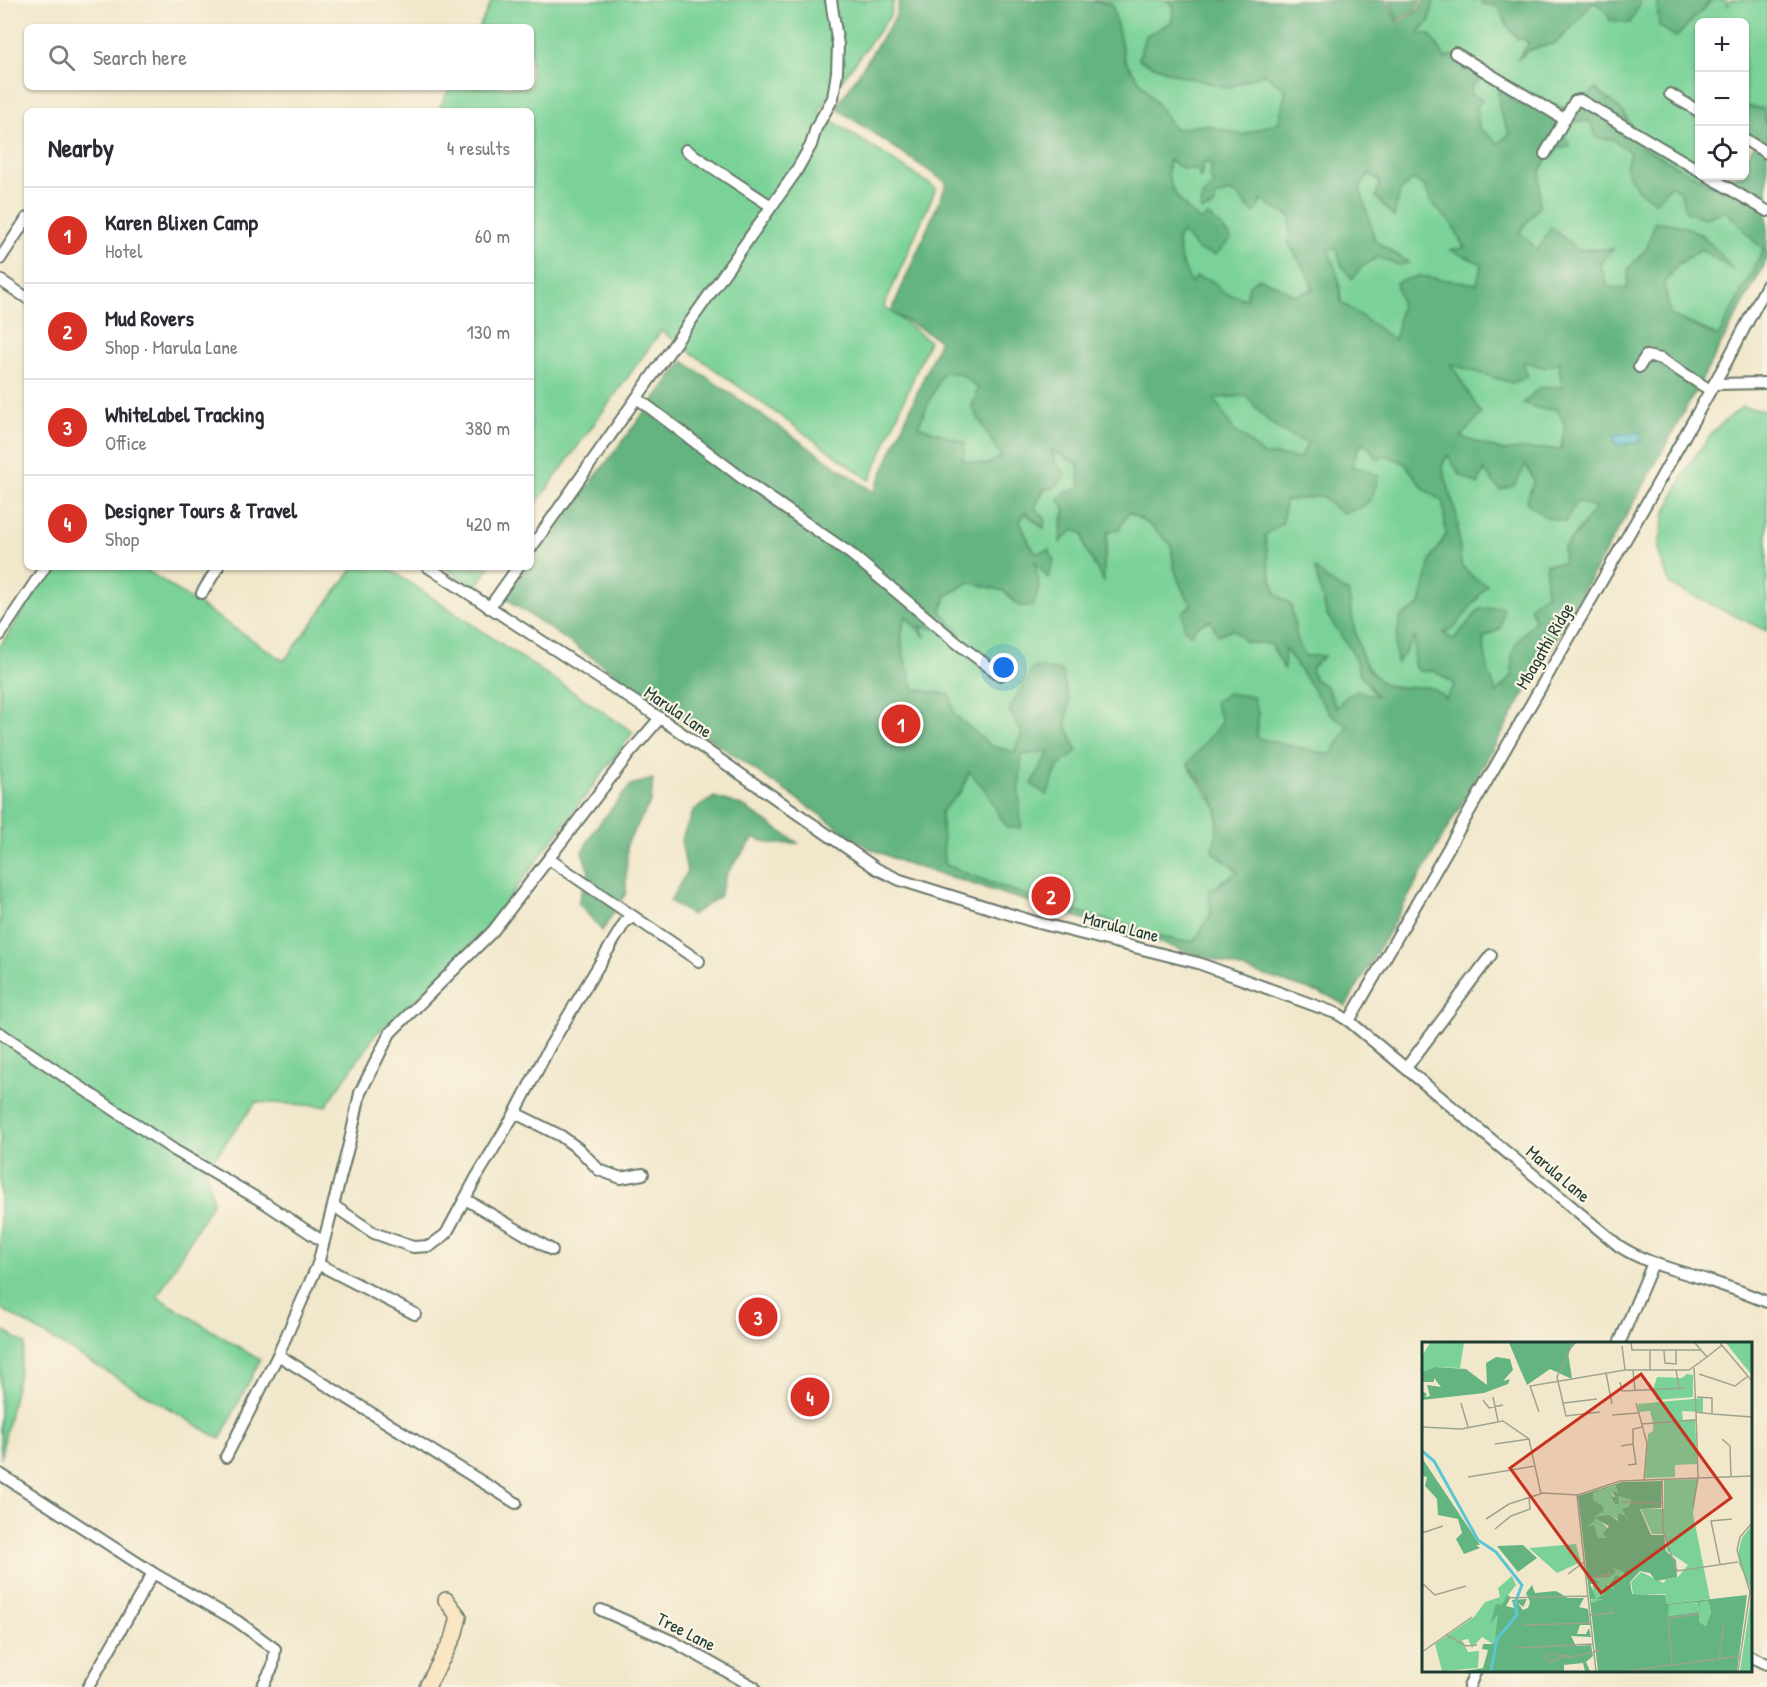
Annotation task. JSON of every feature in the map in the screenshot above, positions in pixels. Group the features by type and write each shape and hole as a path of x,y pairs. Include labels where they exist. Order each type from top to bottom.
{"street":[{"path":"534,544 795,173 811,146 816,128 833,98 837,72 838,45 831,0"},
{"path":"1455,53 1564,119"},
{"path":"1670,94 1695,109"},
{"path":"1545,154 1575,101 1580,100 1695,168"},
{"path":"1749,143 1767,153"},
{"path":"686,150 771,206"},
{"path":"1715,180 1767,211"},
{"path":"0,259 24,223"},
{"path":"0,280 24,296"},
{"name":"Mbagathi Ridge","path":"1349,1022 1712,387 1767,285"},
{"path":"1639,367 1646,356 1661,359 1712,387 1767,383"},
{"path":"637,398 751,485 851,554 957,643 1000,675"},
{"path":"0,635 43,570"},
{"path":"202,593 216,570"},
{"name":"Marula Lane","path":"432,570 660,718 887,875 1035,922 1198,963 1338,1014 1619,1246 1653,1263 1720,1284 1767,1302"},
{"path":"489,608 516,570"},
{"path":"226,1457 278,1354 318,1264 360,1093 390,1033 493,931 629,754 660,718"},
{"path":"549,858 699,961"},
{"path":"334,1206 374,1233 413,1247 430,1245 446,1234 515,1113 550,1046 625,922 634,917"},
{"path":"1406,1068 1491,955"},
{"path":"0,1033 174,1150 265,1203 322,1241"},
{"path":"515,1113 561,1137 580,1150 599,1170 621,1178 643,1174"},
{"path":"465,1199 552,1250"},
{"path":"1621,1342 1653,1263"},
{"path":"318,1264 415,1314"},
{"path":"278,1354 516,1503"},
{"path":"0,1474 153,1573 237,1621 275,1649 273,1666 262,1687"},
{"path":"88,1687 153,1573"},
{"path":"427,1687 454,1636 459,1617 446,1600"},
{"name":"Tree Lane","path":"601,1610 674,1642 754,1687"},
{"path":"1752,1657 1767,1664"},
{"path":"1469,1687 1476,1672"}],"green space":[{"path":"492,0 894,0 890,16 818,112 936,188 884,306 929,341 870,480 661,331 534,507 534,108 440,108 448,90 534,90 534,24 480,24"},
{"path":"900,0 1083,0 1112,4 1125,61 1175,129 1205,125 1242,135 1279,122 1286,90 1264,73 1228,88 1171,73 1139,59 1145,36 1172,22 1174,6 1167,0 1386,0 1398,23 1419,10 1424,0 1434,0 1429,22 1418,33 1430,35 1446,59 1450,55 1460,58 1463,70 1473,62 1482,79 1473,85 1470,94 1483,100 1477,106 1479,128 1498,143 1510,134 1500,112 1498,90 1514,102 1533,109 1554,104 1574,112 1595,88 1624,113 1642,147 1695,176 1695,180 1701,180 1723,192 1734,180 1749,180 1749,153 1757,140 1749,135 1749,106 1763,109 1767,128 1767,260 1651,472 1346,1006 1329,996 902,862 867,847 504,597 525,570 534,570 534,558 683,361 874,492 940,340 891,312 947,183 836,108 895,18","holes":["1589,121 1597,138 1612,139 1630,152 1626,169 1638,190 1655,202 1671,185 1681,192 1686,212 1705,218 1726,211 1764,249 1718,337 1670,315 1664,283 1678,264 1701,249 1734,271 1709,242 1693,230 1670,223 1655,222 1647,248 1629,268 1627,289 1608,287 1600,264 1613,249 1578,250 1551,227 1538,250 1519,232 1539,207 1540,171 1552,149 1570,147 1560,124","1169,160 1184,169 1198,169 1200,179 1204,162 1212,164 1210,178 1214,184 1202,196 1201,211 1213,207 1216,196 1230,192 1239,196 1253,213 1257,210 1261,200 1291,217 1289,244 1308,275 1313,289 1295,296 1259,278 1249,285 1246,299 1224,293 1211,280 1196,277 1191,283 1181,261 1177,239 1182,232 1198,250 1215,255 1231,239 1221,226 1208,216 1200,221 1181,202 1171,187","1370,173 1380,181 1376,197 1394,217 1400,191 1413,179 1425,187 1431,202 1451,223 1465,248 1450,250 1482,264 1477,284 1419,276 1396,282 1401,304 1395,340 1341,302 1339,281 1328,249 1337,249 1342,266 1352,279 1362,267 1377,257 1399,265 1409,263 1375,241 1360,187","1523,361 1545,368 1559,362 1562,387 1539,388 1523,403 1540,409 1557,409 1565,425 1561,449 1503,451 1461,437 1481,414 1451,364 1512,383 1528,377","943,372 959,373 978,388 972,407 1001,457 987,465 963,460 965,443 918,426","1246,396 1273,425 1308,443 1299,459 1263,455 1234,431 1214,398","1364,442 1378,459 1386,455 1405,463 1423,488 1443,502 1446,535 1431,559 1420,605 1400,618 1395,647 1397,664 1415,637 1414,665 1419,671 1435,671 1455,684 1446,698 1426,687 1402,688 1381,682 1372,673 1359,648 1348,592 1331,583 1315,568 1327,615 1352,651 1360,674 1377,696 1358,691 1346,697 1336,708 1327,687 1314,679 1311,668 1324,656 1305,656 1297,640 1291,605 1276,594 1269,569 1265,535 1283,522 1285,501 1321,496 1342,513 1358,509 1368,502 1374,492 1378,476 1352,467 1357,450","1052,450 1078,464 1080,486 1072,492 1066,491 1059,500 1065,509 1060,542 1073,530 1083,533 1085,548 1104,582 1107,533 1119,529 1129,512 1147,523 1171,544 1174,567 1181,587 1192,605 1183,612 1184,629 1191,635 1197,626 1210,620 1218,635 1232,629 1246,642 1271,644 1284,669 1285,648 1330,714 1348,726 1331,755 1257,738 1258,713 1253,697 1228,693 1214,702 1222,722 1188,764 1217,809 1218,825 1212,852 1228,862 1238,872 1209,891 1211,914 1195,941 1178,941 1060,906 1001,887 944,864 941,812 961,791 969,772 984,788 1007,828 1021,828 1019,791 1022,755 1050,751 1032,784 1047,795 1058,766 1077,752 1066,725 1069,702 1062,671 1033,667 1009,710 1022,733 1015,752 991,746 954,714 950,695 914,689 901,644 903,626 906,617 926,638 920,626 960,634 941,611 946,596 969,582 1004,591 1019,606 1033,606 1039,587 1035,561 1048,578 1054,561 1049,550 1037,553 1030,545 1020,521 1025,512 1044,528 1045,519 1035,507 1044,489 1055,487 1065,474 1054,462","1448,455 1459,474 1478,485 1484,470 1500,490 1515,485 1526,465 1534,481 1526,502 1544,516 1565,522 1577,501 1595,508 1563,549 1564,563 1546,564 1546,594 1530,607 1535,621 1516,645 1512,658 1513,675 1496,693 1487,667 1483,638 1501,628 1503,607 1480,609 1453,640 1443,633 1456,626 1487,585 1473,577 1461,565 1457,517 1442,465"]},
{"path":"1083,0 1167,0 1174,6 1172,22 1145,36 1139,60 1171,73 1228,88 1264,73 1286,90 1279,122 1242,135 1205,125 1175,129 1125,61 1112,4"},
{"path":"1389,0 1421,0 1417,8 1398,20"},
{"path":"1434,0 1481,0 1483,4 1499,6 1507,25 1517,39 1524,39 1529,44 1521,57 1530,50 1552,44 1561,38 1576,23 1592,1 1603,7 1640,4 1640,0 1657,0 1657,5 1676,37 1712,0 1726,0 1728,6 1730,0 1767,0 1767,128 1763,109 1749,106 1749,18 1695,18 1695,176 1642,147 1624,113 1595,89 1575,112 1554,104 1533,109 1514,102 1499,91 1500,112 1510,135 1498,143 1479,128 1477,106 1470,95 1473,85 1472,62 1463,71 1446,59 1438,45 1417,33 1429,22"},
{"path":"1481,0 1640,0 1640,4 1630,23 1610,20 1603,7 1592,2 1555,43 1528,50 1517,60 1529,43 1524,39 1518,39 1507,25 1499,7 1483,4"},
{"path":"1657,0 1712,0 1676,37 1659,26"},
{"path":"1589,121 1630,152 1626,169 1638,190 1655,202 1671,185 1681,192 1705,218 1726,211 1755,242 1764,248 1718,337 1670,315 1664,283 1678,264 1701,249 1732,269 1703,235 1655,223 1647,248 1629,268 1627,289 1608,287 1600,264 1612,249 1538,250 1519,232 1539,207 1540,172 1552,149 1560,124"},
{"path":"1169,160 1184,169 1198,169 1200,177 1204,162 1212,164 1210,178 1214,184 1202,196 1216,196 1230,192 1239,196 1253,213 1257,210 1261,200 1291,217 1289,244 1308,275 1313,289 1295,296 1274,284 1246,299 1224,293 1211,280 1191,284 1181,261 1177,238 1183,231 1198,250 1200,221 1181,202 1171,187"},
{"path":"1370,173 1398,202 1399,191 1413,179 1426,187 1431,202 1451,223 1465,249 1452,250 1482,263 1477,284 1419,276 1401,304 1395,340 1341,302 1339,281 1327,248 1337,249 1342,266 1362,267 1377,257 1399,265 1408,262 1375,241 1360,187"},
{"path":"1701,180 1734,180 1723,192"},
{"path":"1523,361 1559,362 1562,387 1539,388 1540,409 1557,409 1565,425 1561,449 1503,451 1460,437 1451,364 1512,383"},
{"path":"942,372 959,373 978,388 972,407 1001,457 987,465 963,460 964,443 918,426"},
{"path":"1246,396 1273,425 1308,443 1299,460 1287,456 1263,455 1234,431 1213,397"},
{"path":"1742,407 1767,411 1767,631 1670,585 1658,550 1665,513 1690,463 1715,429"},
{"path":"1365,442 1405,463 1423,488 1443,502 1446,535 1431,559 1420,605 1397,663 1415,636 1414,665 1419,671 1435,671 1456,685 1446,698 1426,687 1393,687 1381,682 1372,673 1359,648 1348,592 1331,583 1315,570 1327,615 1352,651 1360,674 1377,697 1346,697 1336,708 1327,687 1314,679 1311,668 1323,657 1305,656 1297,640 1291,605 1276,594 1269,569 1265,535 1283,522 1284,501 1321,496 1363,469 1352,467 1357,450"},
{"path":"1052,450 1078,463 1080,486 1066,505 1060,542 1073,530 1083,533 1085,548 1103,580 1107,533 1119,529 1129,512 1147,523 1171,544 1174,567 1181,587 1193,605 1197,626 1211,620 1233,629 1246,642 1271,644 1284,667 1284,647 1330,714 1348,726 1331,755 1257,738 1258,713 1222,722 1188,765 1217,809 1217,834 1212,852 1228,862 1238,872 1221,881 1211,914 1195,941 1178,941 1060,906 1001,887 944,864 941,812 961,791 970,771 984,788 1007,828 1021,828 1019,791 1021,755 1050,750 1032,784 1047,795 1058,766 1077,751 1066,725 1069,702 1022,733 1014,752 991,746 954,714 950,695 914,689 902,644 906,616 924,635 919,625 959,633 941,611 946,596 969,582 1004,591 1019,606 1034,560 1049,550 1037,553 1030,545 1020,521 1024,512 1043,528 1045,519 1035,507 1045,489 1052,489 1061,482"},
{"path":"1448,454 1484,469 1526,464 1534,481 1596,508 1563,549 1564,563 1546,564 1546,594 1530,607 1536,620 1516,644 1512,658 1513,675 1496,694 1487,667 1483,638 1501,628 1480,609 1453,640 1443,632 1456,626 1467,609 1479,598 1473,577 1461,565 1457,517 1442,465"},
{"path":"50,570 147,570 284,661 352,570 390,570 633,732 487,927 427,990 375,1035 326,1106 256,1102 206,1169 213,1201 157,1297 260,1360 220,1439 0,1308 0,646"},
{"path":"448,570 488,570 475,588"},
{"path":"653,779 651,801 627,844 626,893 602,931 578,902 589,872 582,852 594,830 631,785"},
{"path":"714,797 743,806 798,843 773,844 754,838 727,873 719,897 691,915 670,901 687,872 681,840 694,810"},
{"path":"0,1328 25,1344 0,1459"}],"water":[{"path":"1640,432 1641,442 1616,445 1614,435"}],"place":[{"name":"Karen Blixen Camp","path":"901,724"},
{"name":"Mud Rovers","path":"1051,896"},
{"name":"WhiteLabel Tracking","path":"758,1317"},
{"name":"Designer Tours & Travel","path":"810,1397"}]}
